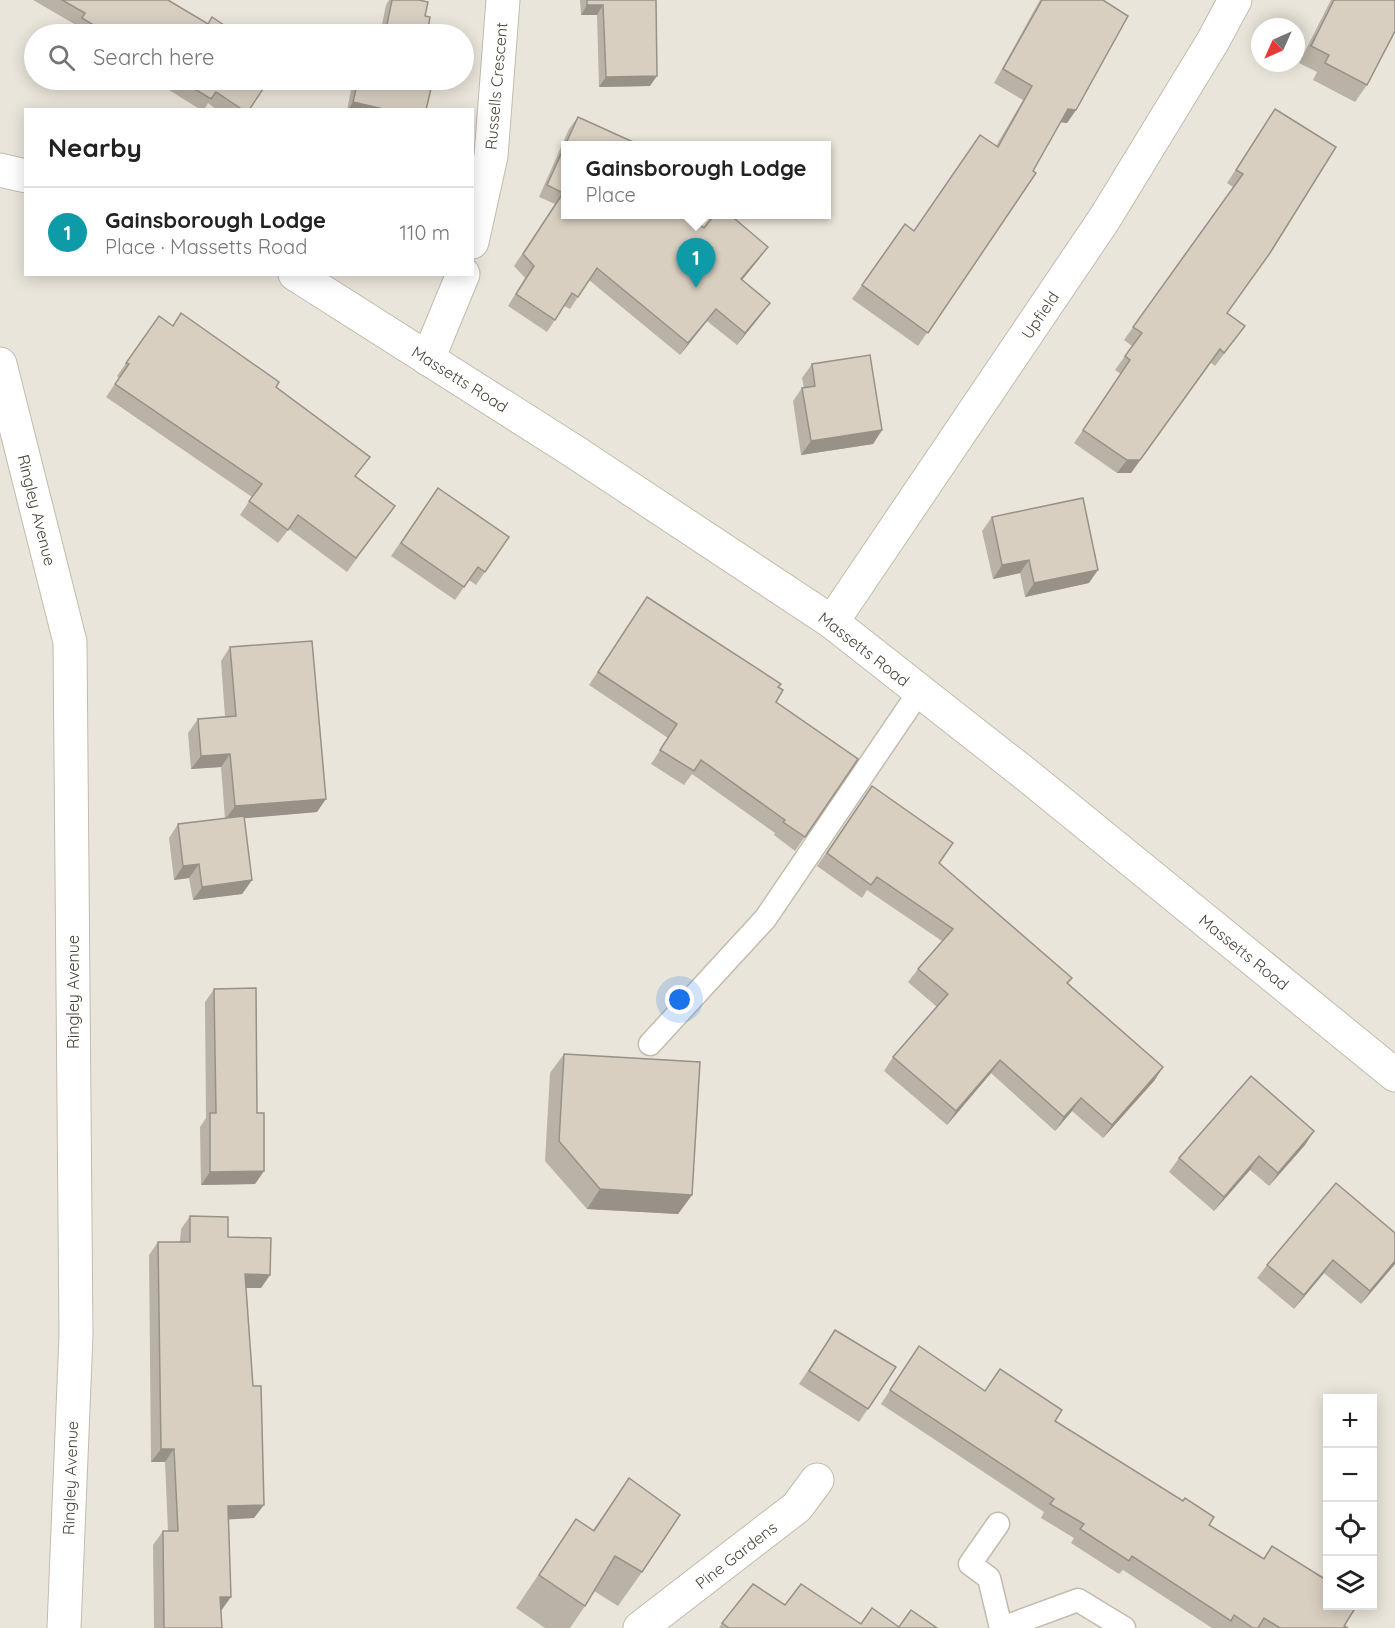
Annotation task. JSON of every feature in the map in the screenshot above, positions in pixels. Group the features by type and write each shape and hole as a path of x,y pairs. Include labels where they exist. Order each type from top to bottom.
{"street":[{"name":"Russells Crescent","path":"474,232 490,156 503,0"},
{"name":"Upfield","path":"832,622 1105,218 1213,41 1235,0"},
{"path":"0,170 24,176"},
{"name":"Massetts Road","path":"298,276 832,622 1028,776 1395,1076"},
{"path":"428,359 462,276"},
{"name":"Ringley Avenue","path":"0,364 70,642 76,1335 64,1628"},
{"name":"Pine Gardens","path":"658,1623 797,1507 817,1480"}],"lane":[{"path":"650,1044 765,919 919,692"},
{"path":"998,1524 970,1564 989,1578 1001,1628 1078,1600 1124,1628"}],"shaded area":[{"path":"0,0 1395,0 1395,1628 0,1628"}],"building":[{"path":"62,0 168,0 208,24 92,24 82,18 85,13"},
{"path":"392,0 428,2 425,16 430,17 429,24 387,24"},
{"path":"587,0 656,0 657,76 606,77 603,5 587,5"},
{"path":"1042,0 1103,0 1128,16 1076,110 1068,109 1033,171 1036,173 928,333 862,285 905,224 914,231 980,135 998,147 1032,86 1003,69"},
{"path":"1334,0 1395,0 1395,31 1367,85 1325,63 1329,55 1311,46"},
{"path":"212,17 222,24 208,24"},
{"path":"196,90 262,90 250,108 240,108 216,92 211,99"},
{"path":"356,90 431,90 426,108 379,108 353,102"},
{"path":"1275,109 1336,147 1270,253 1227,313 1245,326 1224,353 1220,349 1140,460 1127,460 1083,430 1130,360 1125,356 1142,333 1133,327 1243,174 1236,170"},
{"path":"578,117 631,141 567,141"},
{"path":"561,154 561,192 547,185"},
{"path":"561,196 561,219 693,219 704,228 711,219 735,219 768,247 741,279 770,303 745,333 716,309 688,343 597,268 578,297 572,293 555,320 516,294 534,266 523,254"},
{"path":"181,313 279,382 276,387 370,457 355,476 395,506 356,558 298,515 288,530 249,501 262,484 115,384 129,364 126,363 159,316 173,326"},
{"path":"870,355 882,430 811,441 802,388 815,386 812,364"},
{"path":"438,488 509,537 485,572 478,567 464,587 401,543"},
{"path":"1083,498 1098,570 1034,583 1029,560 1002,565 992,517"},
{"path":"647,597 781,684 778,687 783,690 776,702 858,759 805,837 701,760 694,771 660,750 677,724 598,672"},
{"path":"312,641 326,799 235,806 230,754 201,756 198,719 236,716 230,647"},
{"path":"872,786 953,843 939,863 1072,978 1067,983 1163,1067 1112,1125 1081,1098 1064,1117 1000,1060 956,1111 893,1057 948,994 918,969 953,929 877,877 871,885 827,853"},
{"path":"244,816 252,880 202,887 199,864 183,866 178,824"},
{"path":"256,988 257,1113 264,1113 264,1171 210,1172 210,1113 216,1113 214,989"},
{"path":"564,1054 700,1062 692,1195 600,1189 559,1141"},
{"path":"1251,1076 1314,1131 1278,1173 1259,1156 1224,1197 1179,1158"},
{"path":"1336,1183 1395,1233 1395,1261 1370,1291 1333,1260 1304,1295 1267,1265"},
{"path":"190,1216 228,1217 228,1237 271,1238 270,1275 245,1274 253,1386 261,1386 264,1505 228,1506 231,1597 220,1597 222,1628 164,1628 163,1531 178,1531 174,1449 161,1449 158,1242 190,1242"},
{"path":"835,1330 896,1367 868,1409 809,1371"},
{"path":"919,1346 985,1391 1000,1369 1062,1410 1055,1421 1183,1501 1185,1498 1214,1517 1209,1525 1264,1559 1272,1546 1323,1578 1323,1610 1354,1610 1344,1626 1348,1628 1280,1628 1264,1618 1258,1628 1253,1628 1234,1615 1231,1621 1132,1556 1129,1561 1080,1529 1084,1524 1050,1504 1054,1499 890,1390"},
{"path":"629,1478 680,1515 642,1572 615,1556 585,1606 539,1575 576,1519 594,1531"},
{"path":"753,1584 785,1605 801,1584 861,1624 872,1608 899,1627 911,1610 937,1628 729,1628 722,1623"}],"place":[{"name":"Gainsborough Lodge","path":"696,288"}]}
